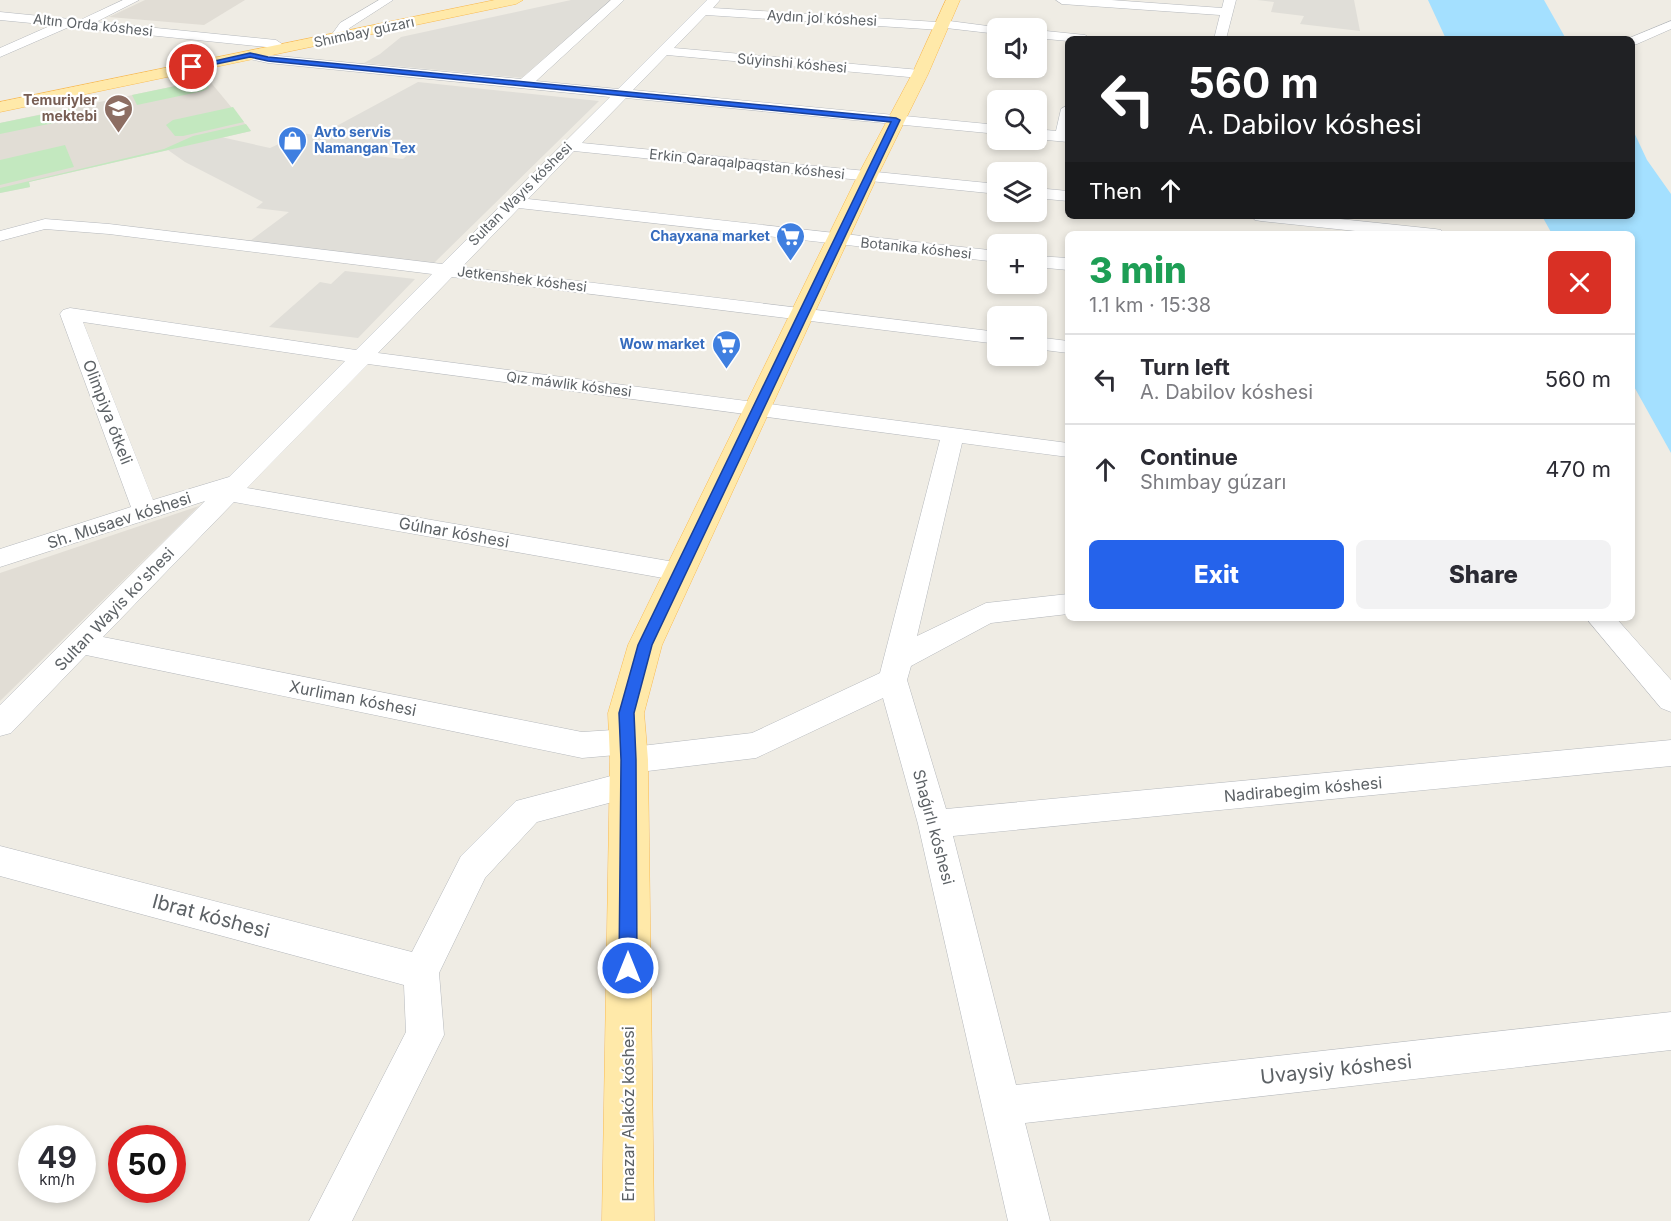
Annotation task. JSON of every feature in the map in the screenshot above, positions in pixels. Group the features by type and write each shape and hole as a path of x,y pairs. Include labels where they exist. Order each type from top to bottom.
{"main road":[{"name":"Shımbay gúzarı","path":"0,107 516,0"},
{"name":"Ernazar Alakóz kóshesi","path":"628,1221 628,762 626,713 645,645 868,175 920,74 953,0"}],"street":[{"path":"0,53 133,0"},
{"path":"336,38 344,26 387,0"},
{"path":"524,84 618,0"},
{"path":"1062,0 1228,6 1221,36"},
{"name":"Aydın jol kóshesi","path":"709,6 876,16 987,29"},
{"name":"Sultan Wayıs kóshesi","path":"233,487 619,94 709,6"},
{"name":"Altın Orda kóshesi","path":"0,16 293,46"},
{"path":"1635,40 1671,25"},
{"path":"1047,35 1065,37"},
{"name":"Súyinshi kóshesi","path":"664,51 920,74"},
{"path":"250,55 268,59 987,129"},
{"path":"1047,135 1065,137"},
{"name":"Erkin Qaraqalpaqstan kóshesi","path":"568,146 987,188"},
{"path":"1047,194 1065,196"},
{"name":"Botanika kóshesi","path":"513,202 987,255"},
{"path":"1290,219 1406,231"},
{"name":"Jetkenshek kóshesi","path":"0,236 45,224 109,229 987,337"},
{"path":"1047,262 1065,264"},
{"name":"Qız máwlik kóshesi","path":"70,314 361,357 1065,450"},
{"name":"Olimpiya ótkeli","path":"70,314 145,511"},
{"path":"1047,344 1065,347"},
{"name":"Shaǵırlı kóshesi","path":"953,434 895,670 1029,1221"},
{"name":"Sh. Musaev kóshesi","path":"0,558 145,511 233,487"},
{"name":"Gúlnar kóshesi","path":"233,487 680,572"},
{"name":"Sultan Wayis ko'shesi","path":"0,724 233,487"},
{"path":"330,1221 425,1035 421,972 473,867 527,812 628,762 756,745 895,670 986,613 1065,604"},
{"path":"1603,621 1671,700"},
{"name":"Xurliman kóshesi","path":"80,643 582,745 628,762"},
{"name":"Nadirabegim kóshesi","path":"934,824 1671,753"},
{"name":"Ibrat kóshesi","path":"0,861 421,972"},
{"name":"Uvaysiy kóshesi","path":"1002,1107 1671,1031"}],"shaded area":[{"path":"145,0 245,0 204,25 109,17"},
{"path":"571,0 614,0 524,78 364,63 380,54 401,37"},
{"path":"1257,0 1354,0 1360,31 1300,24 1304,16 1271,12 1274,2"},
{"name":"Temuriyler mektebi","path":"208,79 251,131 29,182 30,187 0,193 0,123"},
{"path":"418,82 599,101 433,264 250,241 289,212 256,208 263,202 185,162 168,150 221,137 270,148 303,133 318,136","holes":["378,146 412,149 403,159 367,155"]},
{"path":"345,271 415,279 358,338 269,327 320,282 331,284"},
{"path":"199,506 0,701 0,573"}],"green space":[{"path":"205,80 209,88 203,91 137,105 132,95"},
{"path":"233,107 244,122 183,136 175,136 166,125 173,120"},
{"path":"69,109 73,119 0,134 0,123"},
{"path":"246,124 251,131 29,182 30,187 0,193 0,188 164,149 193,136"},
{"path":"65,145 74,167 0,185 0,160"}],"water":[{"path":"1428,0 1544,0 1564,36 1445,36"},
{"path":"1635,134 1647,160 1671,194 1671,453 1635,388 1635,231 1550,231 1544,219 1635,219"}],"place":[{"name":"Temuriyler mektebi","path":"118,134"},
{"name":"Avto servis Namangan Tex","path":"293,166"},
{"name":"Chayxana market","path":"791,262"},
{"name":"Wow market","path":"726,370"}],"route":[{"path":"192,67 250,55 268,59 896,120 645,645 626,713 628,968"}]}
